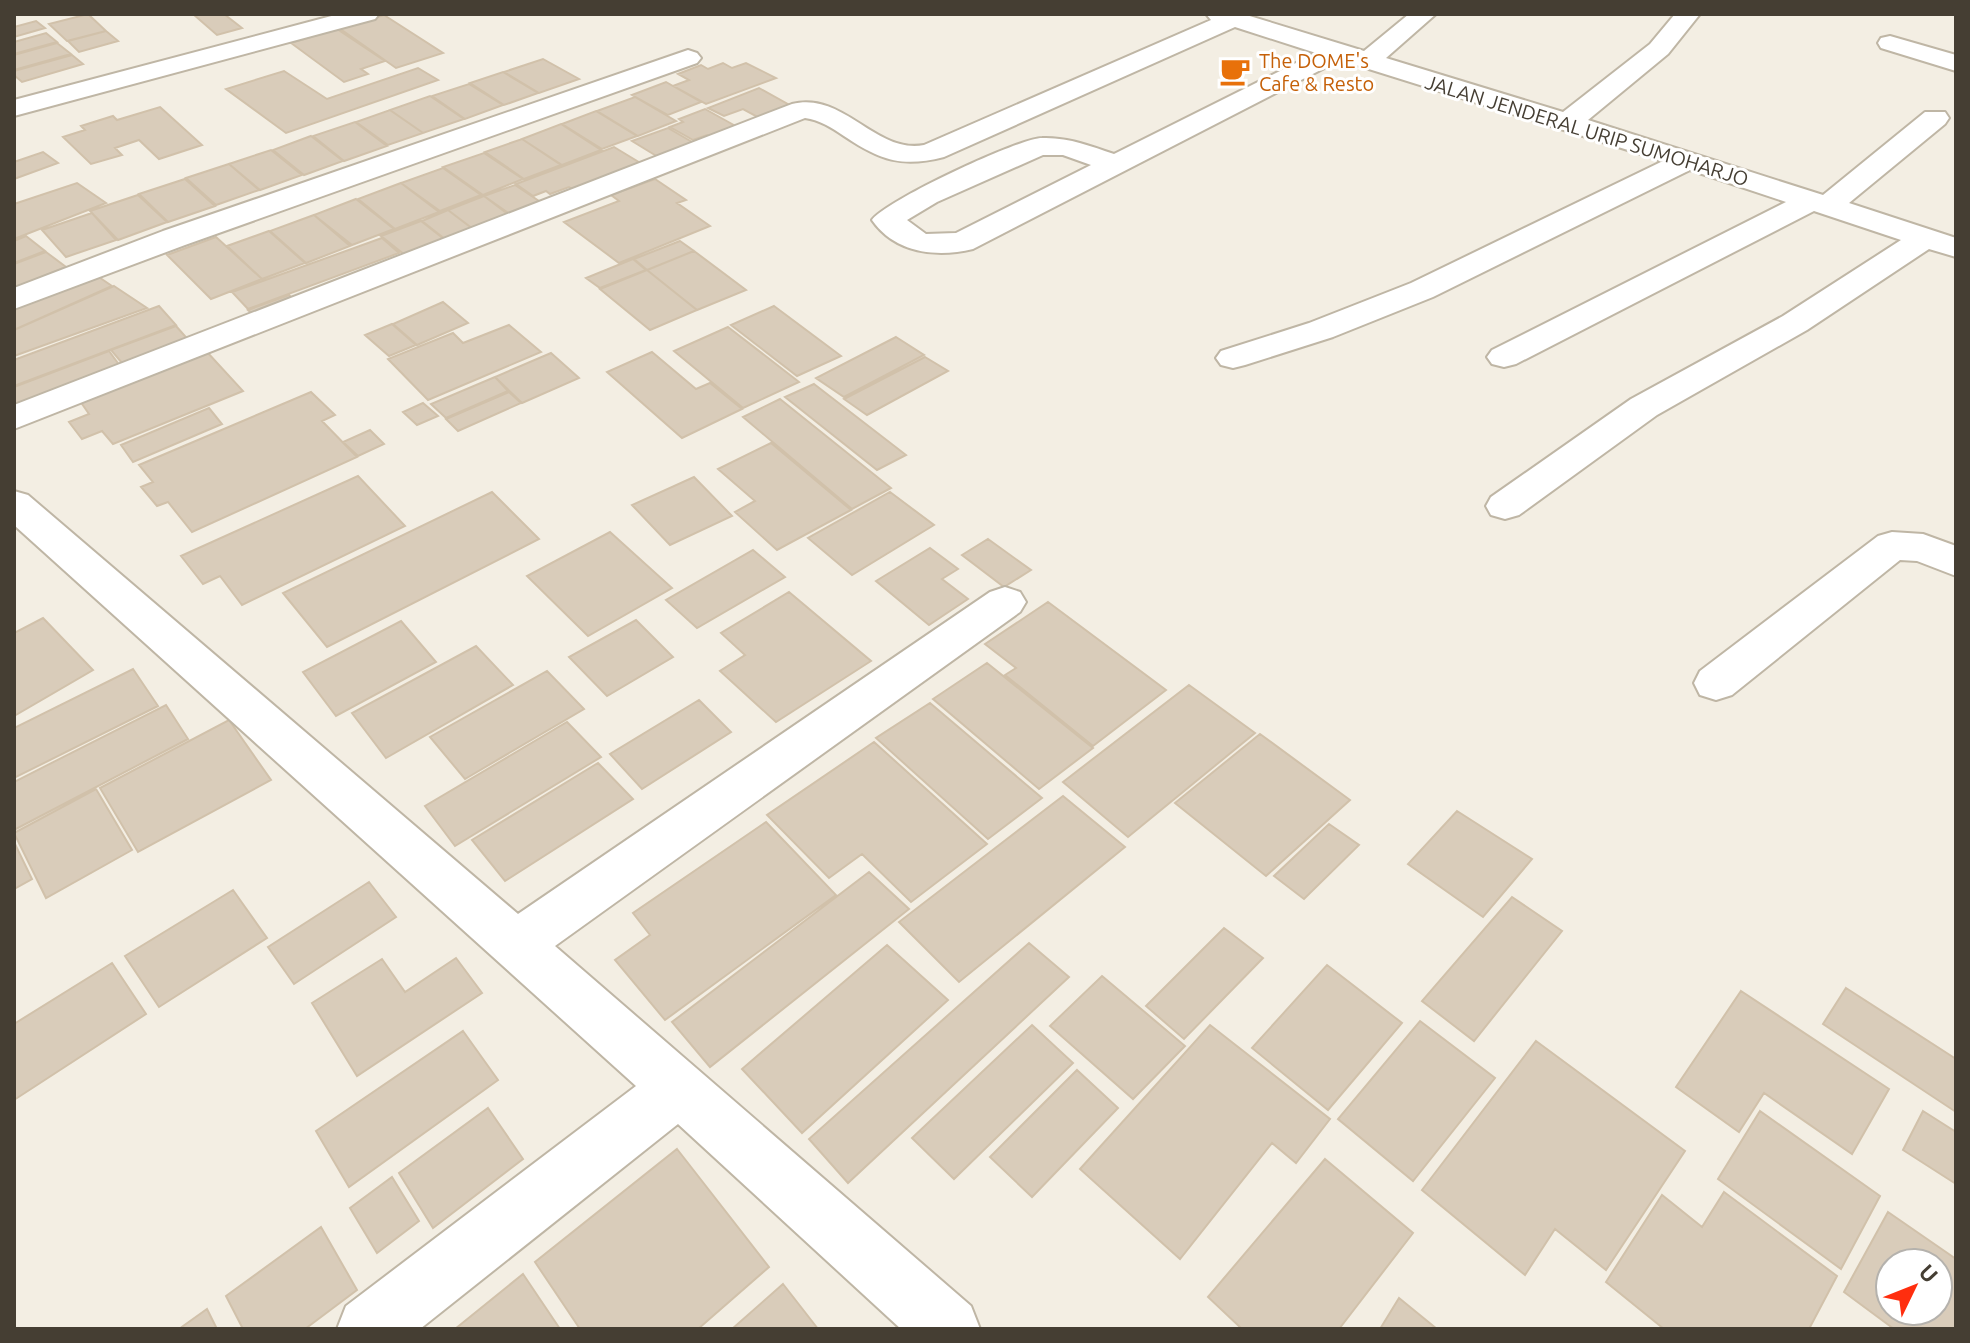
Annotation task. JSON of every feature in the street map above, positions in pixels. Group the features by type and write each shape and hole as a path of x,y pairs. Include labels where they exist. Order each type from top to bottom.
{"street":[{"path":"14,108 367,14"},
{"path":"1367,61 1424,14"},
{"path":"1567,123 1659,49 1688,14"},
{"path":"14,418 802,110 814,110 891,152 910,156 934,151 1226,16"},
{"name":"JALAN JENDERAL URIP SUMOHARJO","path":"1226,16 1688,160 1940,243"},
{"path":"1890,43 1956,63"},
{"path":"1116,164 1066,147 1039,146 927,196 887,220 919,243 962,242 1116,164 1337,52"},
{"path":"14,299 174,238 688,58"},
{"path":"1504,357 1819,204 1935,118"},
{"path":"1233,358 1321,330 1412,294 1688,160"},
{"path":"1505,506 1644,407 1940,243"},
{"path":"14,504 516,944 948,1329"},
{"path":"1716,683 1892,546 1923,548 1956,562"},
{"path":"516,944 1005,602"},
{"path":"369,1329 679,1088"}],"building":[{"path":"88,14 106,31 67,41 49,24"},
{"path":"193,14 224,14 242,28 217,35"},
{"path":"384,15 443,53 396,68 339,28"},
{"path":"36,21 45,28 14,37 14,27"},
{"path":"337,29 385,61 361,69 368,74 344,82 291,43"},
{"path":"106,31 118,41 79,52 68,41"},
{"path":"46,33 57,42 14,54 14,42"},
{"path":"57,43 71,54 14,70 14,55"},
{"path":"72,55 83,64 22,82 14,75 14,71"},
{"path":"543,59 579,79 539,93 504,72"},
{"path":"723,63 732,68 746,63 776,78 706,104 673,86 689,80 678,74 701,65 708,69"},
{"path":"418,68 438,80 286,133 226,89 284,71 327,99"},
{"path":"503,72 538,93 504,105 470,83"},
{"path":"666,82 701,102 668,115 632,95"},
{"path":"469,84 503,105 465,119 432,96"},
{"path":"759,88 795,108 763,120 743,109 724,116 708,108"},
{"path":"430,96 464,119 423,133 390,110"},
{"path":"635,97 676,121 638,136 597,111"},
{"path":"160,107 202,145 159,159 139,140 115,148 122,155 91,164 63,137 85,130 81,126 113,116 117,120"},
{"path":"705,109 741,129 714,140 707,135 693,140 670,127 683,122 679,119"},
{"path":"390,110 423,133 388,145 356,122"},
{"path":"596,111 637,136 602,149 562,124"},
{"path":"355,122 387,146 344,161 313,136"},
{"path":"561,124 601,150 562,165 522,139"},
{"path":"668,128 699,146 663,160 632,141"},
{"path":"311,136 343,161 304,175 273,150"},
{"path":"522,139 561,165 524,179 485,152"},
{"path":"614,147 647,167 579,193 569,187 533,196 516,184"},
{"path":"271,150 302,175 260,190 229,164"},
{"path":"43,152 58,163 14,179 14,162"},
{"path":"484,153 523,179 483,195 443,167"},
{"path":"229,164 259,190 216,205 186,178"},
{"path":"443,168 481,195 440,211 401,183"},
{"path":"185,179 215,206 168,222 139,194"},
{"path":"655,179 686,200 677,203 710,226 619,263 564,222 619,201 611,195"},
{"path":"77,183 106,203 14,239 14,204"},
{"path":"401,183 439,212 395,229 358,199"},
{"path":"515,185 545,205 514,217 484,196"},
{"path":"138,195 167,222 118,240 90,211"},
{"path":"484,196 513,218 477,232 448,210"},
{"path":"356,199 394,229 352,245 314,215"},
{"path":"448,210 477,232 450,243 422,221"},
{"path":"92,213 116,240 66,257 42,230"},
{"path":"314,215 350,246 306,263 270,231"},
{"path":"421,221 449,243 410,259 381,236"},
{"path":"269,231 305,263 262,279 227,246"},
{"path":"26,236 45,251 14,263 14,241"},
{"path":"216,237 262,279 211,299 167,255"},
{"path":"382,238 399,253 248,309 232,292"},
{"path":"680,241 694,251 647,270 634,259"},
{"path":"694,251 746,290 697,310 647,270"},
{"path":"46,252 66,267 14,288 14,264"},
{"path":"633,259 646,270 600,288 586,278"},
{"path":"647,270 697,310 650,330 600,289"},
{"path":"90,271 112,286 14,330 14,304"},
{"path":"114,286 147,308 14,356 14,330"},
{"path":"289,295 297,303 257,318 248,310"},
{"path":"443,302 468,323 417,345 393,324"},
{"path":"159,306 176,325 14,386 14,360"},
{"path":"774,306 841,356 797,376 731,325"},
{"path":"392,324 416,345 389,356 365,335"},
{"path":"509,325 541,352 428,400 388,359 453,333 463,343"},
{"path":"176,326 192,344 127,369 111,350"},
{"path":"728,327 799,382 743,408 674,351"},
{"path":"896,337 924,355 844,397 816,378"},
{"path":"109,351 123,370 14,411 14,387"},
{"path":"207,352 243,391 113,444 102,431 82,439 69,422 89,414 80,401"},
{"path":"652,352 696,389 710,383 742,409 682,438 607,372"},
{"path":"551,353 579,378 522,403 495,377"},
{"path":"925,357 948,371 867,415 844,399"},
{"path":"495,377 508,391 446,418 431,404"},
{"path":"814,384 906,455 877,470 785,397"},
{"path":"311,392 335,415 322,421 357,457 192,532 168,502 157,506 141,487 153,482 139,465"},
{"path":"509,392 521,403 458,431 446,419"},
{"path":"780,399 891,488 852,509 743,417"},
{"path":"423,403 438,416 417,425 403,412"},
{"path":"209,408 222,424 133,462 121,445"},
{"path":"370,430 384,444 358,456 343,442"},
{"path":"771,443 851,510 777,550 735,512 755,501 718,469"},
{"path":"358,476 405,526 242,605 220,576 203,584 181,556"},
{"path":"694,477 732,516 670,545 632,505"},
{"path":"492,492 539,539 327,647 283,593"},
{"path":"890,492 934,525 852,575 808,538"},
{"path":"610,532 672,588 588,636 527,576"},
{"path":"988,539 1031,570 1004,587 962,555"},
{"path":"930,548 958,569 942,579 968,599 929,625 876,581"},
{"path":"753,550 785,577 697,628 666,600"},
{"path":"789,592 871,661 776,722 720,671 745,655 721,633"},
{"path":"1048,602 1166,690 1093,746 1005,675 1016,668 985,644"},
{"path":"43,618 93,670 14,716 14,633"},
{"path":"636,620 673,657 607,696 569,657"},
{"path":"401,621 436,662 336,716 303,672"},
{"path":"476,646 513,685 386,758 352,713"},
{"path":"987,663 1093,748 1039,789 933,699"},
{"path":"133,669 158,706 14,778 14,728"},
{"path":"547,671 584,709 465,779 430,737"},
{"path":"1189,685 1255,733 1128,837 1063,782"},
{"path":"699,700 731,732 642,789 610,754"},
{"path":"930,703 1042,798 988,839 876,738"},
{"path":"166,705 188,739 14,830 14,782"},
{"path":"229,720 271,780 138,852 100,788"},
{"path":"567,722 601,757 455,846 425,806"},
{"path":"1260,734 1350,800 1266,876 1175,803"},
{"path":"874,742 987,844 911,902 862,854 829,878 767,815"},
{"path":"598,763 633,799 505,881 472,840"},
{"path":"96,789 132,850 46,898 14,833"},
{"path":"1063,796 1125,847 959,982 899,922"},
{"path":"1457,811 1532,859 1483,917 1408,864"},
{"path":"766,822 836,895 665,1020 615,960 650,935 633,913"},
{"path":"1329,824 1359,845 1304,899 1274,876"},
{"path":"14,842 32,879 14,889"},
{"path":"869,872 909,909 710,1067 672,1022"},
{"path":"369,882 396,917 294,984 268,947"},
{"path":"233,890 267,938 159,1007 125,956"},
{"path":"1512,897 1562,931 1474,1041 1422,1001"},
{"path":"1224,928 1263,958 1184,1039 1146,1006"},
{"path":"1029,943 1069,977 848,1183 809,1139"},
{"path":"887,945 948,1000 802,1133 742,1069"},
{"path":"456,958 482,993 357,1076 312,1003 382,959 405,992"},
{"path":"112,963 146,1014 14,1100 14,1024"},
{"path":"1327,965 1402,1023 1328,1110 1252,1048"},
{"path":"1102,976 1185,1046 1133,1099 1050,1026"},
{"path":"1846,988 1956,1059 1956,1112 1823,1024"},
{"path":"1741,991 1889,1089 1852,1154 1764,1093 1739,1132 1676,1087"},
{"path":"1420,1021 1495,1078 1413,1181 1338,1119"},
{"path":"1032,1025 1073,1063 954,1179 912,1138"},
{"path":"1210,1025 1330,1119 1296,1163 1272,1143 1180,1259 1080,1169"},
{"path":"463,1031 498,1080 349,1187 316,1131"},
{"path":"1536,1041 1685,1151 1606,1270 1555,1229 1525,1275 1422,1190"},
{"path":"1077,1070 1118,1108 1032,1197 990,1157"},
{"path":"488,1108 523,1159 433,1228 399,1173"},
{"path":"1760,1111 1880,1196 1841,1269 1718,1179"},
{"path":"1923,1111 1956,1132 1956,1184 1903,1150"},
{"path":"677,1149 769,1267 698,1329 580,1329 535,1262"},
{"path":"1325,1159 1413,1233 1339,1329 1242,1329 1208,1297"},
{"path":"392,1177 419,1221 377,1253 350,1208"},
{"path":"1724,1192 1837,1276 1809,1329 1664,1329 1606,1282 1662,1195 1702,1227"},
{"path":"1888,1212 1939,1247 1874,1247 1874,1314 1844,1292"},
{"path":"321,1227 357,1290 305,1329 243,1329 226,1296"},
{"path":"1954,1258 1956,1259 1956,1329 1891,1327 1954,1327"},
{"path":"523,1274 560,1329 455,1329"},
{"path":"783,1284 818,1329 732,1329"},
{"path":"1399,1298 1437,1329 1380,1329"},
{"path":"207,1309 217,1329 179,1329"}],"place":[{"name":"The DOME's Cafe & Resto","path":"1235,71"}]}
